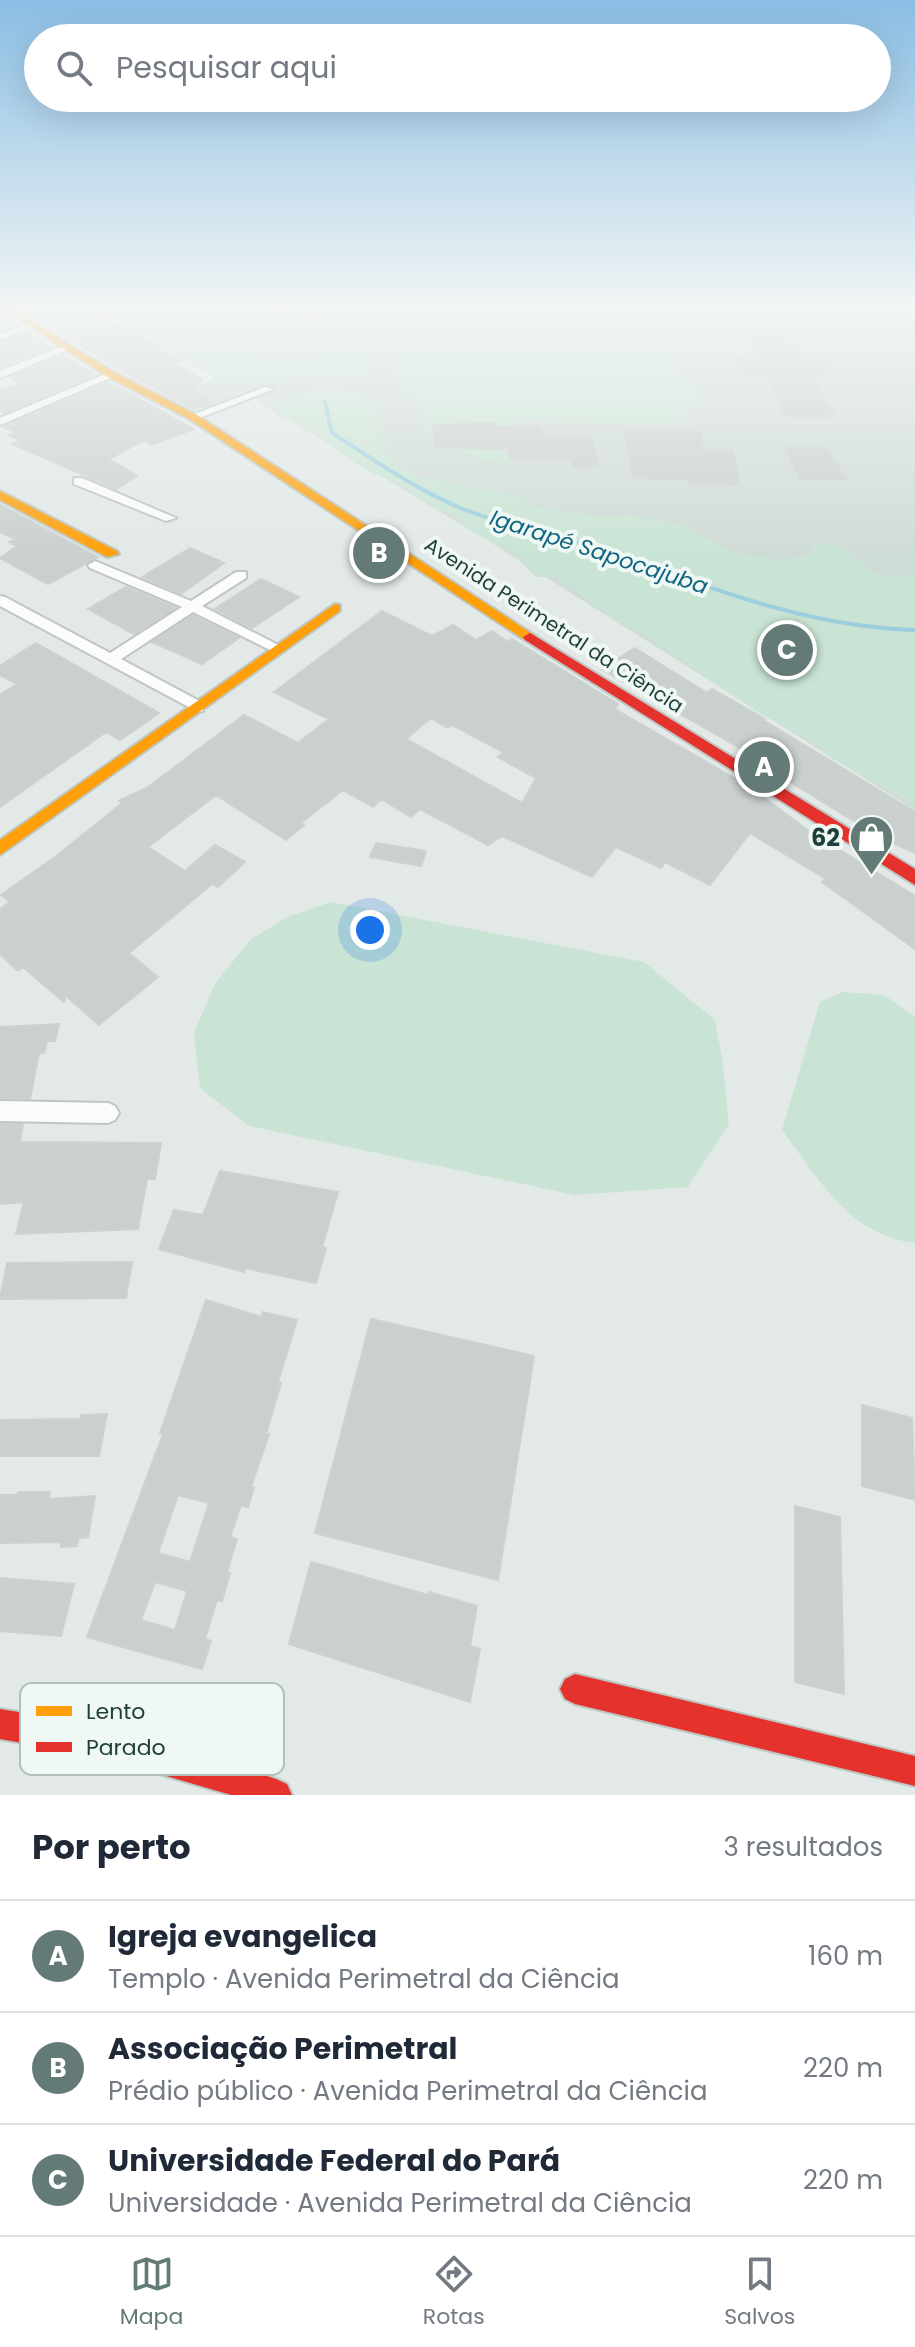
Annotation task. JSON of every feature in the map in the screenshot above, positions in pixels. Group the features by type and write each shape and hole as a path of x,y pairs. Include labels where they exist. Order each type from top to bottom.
{"main road":[{"name":"Avenida Perimetral da Ciência","path":"144,391 193,417 546,647 915,878"},
{"name":"Avenida Perimetral da Ciência","path":"161,391 172,405"},
{"path":"0,495 112,554"},
{"path":"0,849 335,608"},
{"path":"575,1689 915,1771"},
{"path":"0,1724 20,1726"},
{"path":"216,1775 276,1795"}],"street":[{"path":"0,422 74,391"},
{"path":"193,417 264,391"},
{"path":"78,481 170,518"},
{"path":"95,565 191,606 279,649"},
{"path":"111,659 241,575"},
{"path":"0,600 198,707"},
{"path":"0,1111 108,1113"}],"shaded area":[{"path":"194,391 915,391 915,810 487,540 254,399 202,419 177,398"}],"green space":[{"path":"312,391 344,391 369,398 378,412 381,438 386,450 398,466 421,477 515,495 537,507 598,517 633,516 683,525 735,553 781,560 809,555 816,545 839,545 871,570 888,578 915,575 915,805 828,756 803,736 759,713 641,633 617,622 557,577 536,577 511,552 464,527 459,518 437,510 403,485 376,475 350,460 308,429 277,416 280,404"},
{"path":"406,391 698,391 703,396 677,424 520,419 508,428 507,464 477,459 434,436 421,410"},
{"path":"331,902 644,962 715,1020 729,1124 688,1187 575,1195 249,1126 200,1088 194,1033 215,984 250,940 287,917"},
{"path":"843,992 884,995 915,1017 915,1243 892,1238 854,1217 823,1185 782,1130 820,1002"}],"building":[{"path":"0,391 58,391 4,413 0,411"},
{"path":"88,391 124,391 194,429 151,445 144,440 109,459 137,476 116,489 12,444 19,440 8,435 15,432 3,427"},
{"path":"159,391 198,391 214,402 194,409"},
{"path":"773,391 821,391 835,417 786,417"},
{"path":"494,423 494,427 541,427 543,438 592,437 599,466 573,466 571,458 510,458 509,449 435,448 433,425"},
{"path":"623,431 700,432 704,451 733,451 740,485 689,483 689,479 634,478"},
{"path":"826,447 846,479 800,479 785,448"},
{"path":"0,505 98,557 48,584 0,558 17,546 9,542 15,539 0,532"},
{"path":"190,548 224,563 181,594 142,577"},
{"path":"261,579 299,597 252,628 215,609"},
{"path":"126,587 176,608 134,634 88,609"},
{"path":"382,611 432,636 453,625 476,640 492,631 508,642 512,639 618,704 615,709 748,786 809,831 915,896 915,949 822,882 826,879 750,833 710,885 665,862 661,868 616,847 592,877 502,836 488,845 420,809 411,817 381,799 373,807 343,790 301,823 304,825 286,840 216,795 148,847 185,871 215,845 245,862 218,887 212,884 129,953 158,977 99,1025 66,996 64,1002 23,967 18,971 0,954 0,909 10,902 1,895 59,854 122,803 119,801 148,787 244,715 298,743 329,719 274,692","holes":["431,718 448,728 451,725 503,752 498,757 536,778 522,803 406,739"]},
{"path":"193,615 239,638 202,664 152,642"},
{"path":"36,643 159,713 120,740 106,732 0,807 0,695 17,684 0,675 0,666"},
{"path":"635,648 707,693 712,689 765,719 915,812 915,853 880,837 745,754 747,752 601,669"},
{"path":"376,843 426,851 421,866 370,857"},
{"path":"59,1024 55,1041 47,1041 44,1053 39,1053 30,1099 0,1098 0,1027"},
{"path":"0,1124 23,1124 20,1142 161,1143 155,1179 147,1179 138,1229 16,1234 24,1202 0,1204"},
{"path":"220,1171 338,1192 322,1247 326,1248 316,1283 245,1268 244,1272 159,1249 174,1210 203,1215"},
{"path":"132,1262 126,1298 0,1299 7,1263"},
{"path":"206,1300 262,1317 263,1312 297,1320 278,1382 281,1383 266,1434 269,1434 251,1487 254,1488 248,1507 241,1505 230,1537 237,1539 227,1572 230,1573 222,1601 217,1600 205,1639 211,1641 202,1669 87,1637 163,1434 160,1433","holes":["178,1495 209,1503 190,1562 158,1553","155,1582 187,1591 175,1630 141,1620"]},
{"path":"371,1319 534,1356 498,1580 315,1533"},
{"path":"862,1405 912,1418 915,1500 862,1486"},
{"path":"107,1414 99,1456 0,1456 0,1420 80,1419 81,1415"},
{"path":"18,1492 50,1492 48,1499 95,1496 88,1537 79,1538 77,1546 61,1547 61,1542 0,1543 0,1495 17,1495"},
{"path":"795,1506 840,1517 844,1694 795,1682"},
{"path":"311,1562 477,1606 470,1646 480,1649 470,1702 289,1644"},
{"path":"0,1578 74,1584 61,1636 0,1631"}],"waterway":[{"name":"Igarapé Sapocajuba","path":"325,402 332,433 409,482 458,507 596,548 762,604 837,622 915,630"}],"traffic: slow":[{"path":"142,391 193,417 530,637"},
{"path":"0,495 112,554"},
{"path":"0,849 335,608"}],"traffic: jam":[{"path":"530,637 915,878"},
{"path":"575,1689 915,1771"},
{"path":"0,1724 20,1727"},
{"path":"217,1775 276,1795"}],"place":[{"name":"Associação Perimetral","path":"379,553"},
{"name":"Universidade Federal do Pará","path":"787,650"},
{"name":"Igreja evangelica","path":"764,767"},
{"name":"62","path":"871,876"}]}
